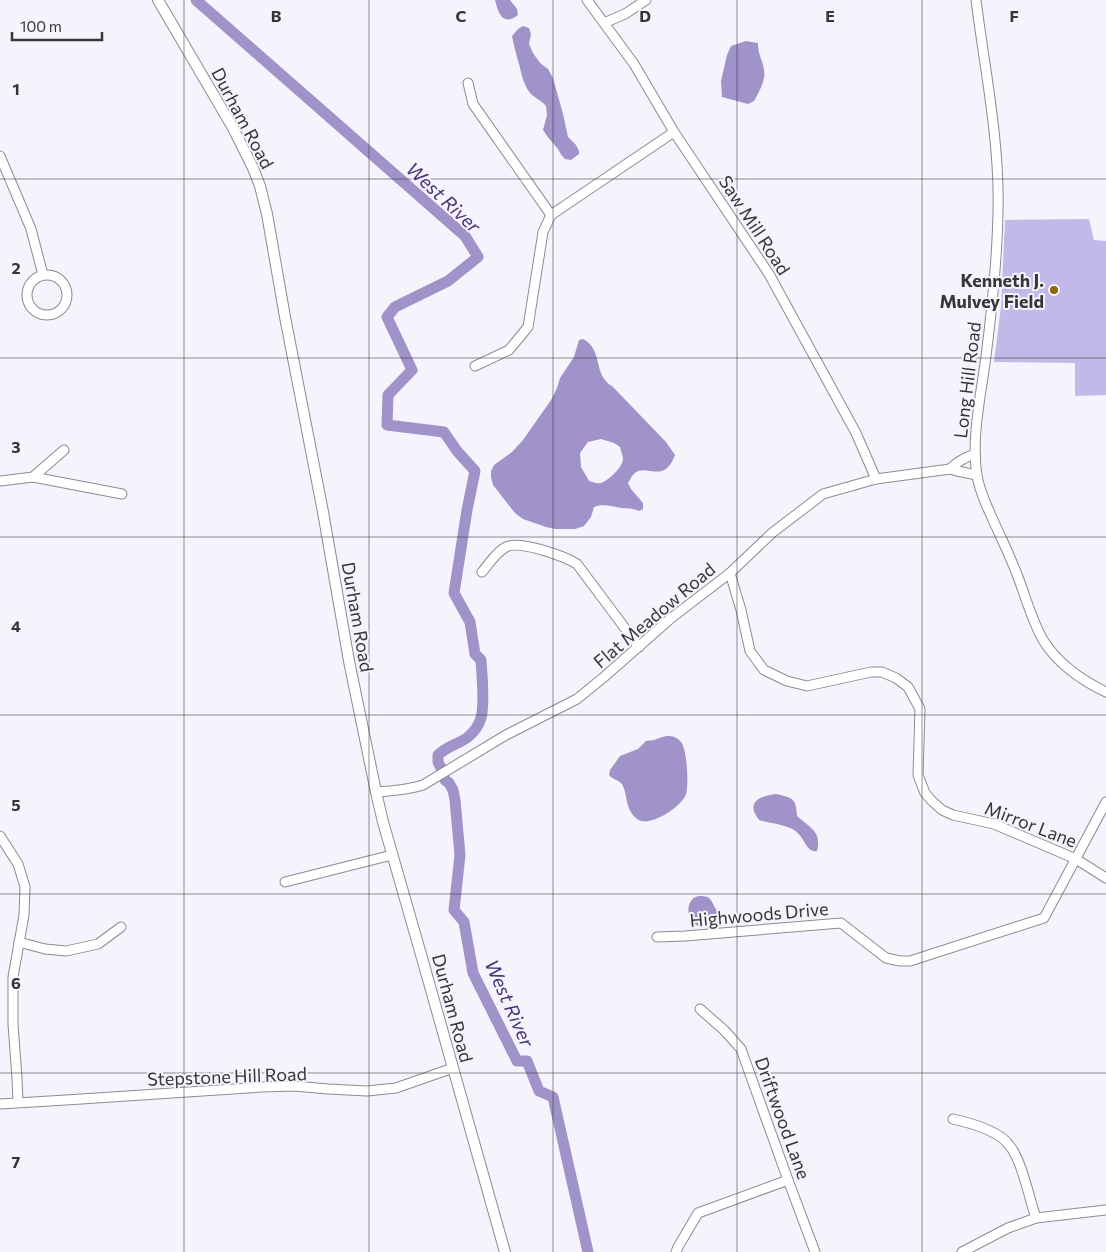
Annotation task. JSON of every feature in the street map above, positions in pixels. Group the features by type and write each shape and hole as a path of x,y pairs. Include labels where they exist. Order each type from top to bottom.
{"main road":[{"name":"Durham Road","path":"158,0 233,128 260,186 267,214 323,512 349,661 376,792 392,855 505,1252"}],"street":[{"name":"Saw Mill Road","path":"587,0 634,64 674,132 769,274 856,433 876,479"},
{"path":"604,23 625,14 646,0"},
{"name":"Long Hill Road","path":"976,0 998,171 998,214 994,282 976,426 975,454 977,475 983,498 1043,639 1057,658 1070,670 1106,692"},
{"path":"468,83 473,104 550,215"},
{"path":"475,366 509,350 528,327 543,232 550,215 674,132"},
{"path":"0,156 29,223 43,275"},
{"path":"43,275 59,279 67,293 66,301 62,308 56,313 48,315 40,314 33,310 27,298 28,289 32,282 43,275"},
{"path":"33,477 64,450"},
{"name":"Flat Meadow Road","path":"950,469 961,460 975,454"},
{"name":"Flat Meadow Road","path":"376,792 400,790 423,785 506,735 577,699 670,619 730,573 772,533 823,494 876,479 950,469 977,475"},
{"path":"0,480 33,477 122,494"},
{"path":"482,572 504,548 512,545 521,545 568,559 577,564 639,646"},
{"name":"Mirror Lane","path":"730,573 750,651 764,670 786,681 807,686 871,672 882,672 896,678 908,687 920,709 918,775 925,793 932,801 942,810 953,815 994,824 1076,859 1106,878"},
{"name":"Highwoods Drive","path":"657,937 841,923 886,958 910,961 1044,918 1106,802"},
{"path":"0,836 18,864 25,887 24,915 13,977 18,1102"},
{"path":"284,882 392,855"},
{"path":"20,942 66,951 98,944 121,927"},
{"name":"Driftwood Lane","path":"700,1009 742,1049 815,1252"},
{"name":"Stepstone Hill Road","path":"0,1104 262,1087 294,1086 367,1091 396,1088 453,1068"},
{"path":"953,1119 992,1131 1010,1146 1018,1161 1036,1218"},
{"path":"676,1252 698,1213 788,1180"},
{"path":"962,1252 1008,1228 1036,1218 1106,1210"}],"shaded area":[{"path":"495,0 510,0 517,9 518,15 508,20 505,19 500,14"},
{"path":"523,26 529,28 531,34 529,44 533,53 540,63 548,69 553,78 568,137 579,151 579,154 571,160 564,158 543,130 547,115 546,106 530,93 524,83 512,36"},
{"path":"746,41 758,43 764,74 762,86 754,101 748,104 722,97 721,81 731,46"},
{"path":"1089,219 1094,240 1106,241 1106,395 1075,396 1075,363 994,362 1001,306 1005,220"},
{"path":"583,339 593,348 600,371 606,382 666,442 675,455 671,464 666,469 655,472 639,471 634,474 628,483 643,503 643,509 639,511 601,505 594,507 591,517 584,526 575,529 555,529 523,519 515,513 493,485 491,471 494,465 512,452 523,440 551,400 560,378 574,357 579,340","holes":["601,439 620,447 622,453 621,466 604,482 589,481 581,467 580,453 588,442"]},
{"path":"667,736 676,738 681,742 685,752 687,767 686,794 678,805 664,815 656,819 641,821 632,814 623,786 609,775 610,770 620,756 638,749 646,741"},
{"path":"776,794 790,798 794,802 797,816 814,830 816,834 818,839 817,851 810,850 798,833 791,828 759,820 755,814 754,804 760,798"},
{"path":"699,896 709,898 716,909 715,921 709,925 699,926 694,924 689,914 690,903 693,898"}],"waterway":[{"name":"West River","path":"196,0 465,236 478,257 448,281 395,307 387,317 412,370 388,395 387,425 444,432 457,451 475,471 454,593 470,622 475,654 481,660 483,705 479,723 470,735 438,755 438,762 441,768"},
{"name":"West River","path":"445,780 453,790 460,855 454,910 464,922 473,973 517,1061 527,1061 539,1091 553,1097 588,1252"}],"place":[{"name":"Kenneth J. Mulvey Field","path":"1054,290"}]}
